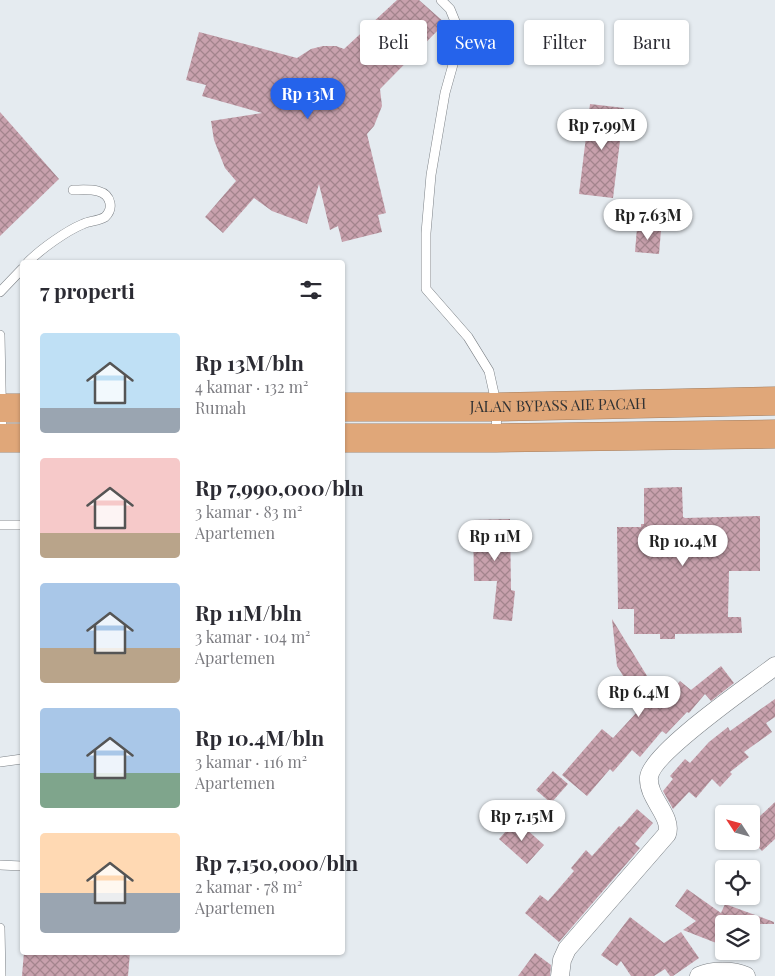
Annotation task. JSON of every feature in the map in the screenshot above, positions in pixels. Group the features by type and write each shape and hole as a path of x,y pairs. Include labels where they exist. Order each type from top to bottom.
{"highway":[{"name":"JALAN BYPASS AIE PACAH","path":"345,407 497,407 775,401"},
{"path":"345,438 775,434"}],"street":[{"path":"560,976 562,960 567,949 667,834 669,826 652,795 649,784 651,770 659,759 700,722 775,666"},
{"path":"699,976 718,972 741,973 746,976"}],"lane":[{"path":"441,0 450,9 460,36 445,92 431,175 426,233 426,289 468,337 489,370 497,407 496,438"},
{"path":"30,260 39,251 82,224 106,216 110,209 110,202 108,196 103,192 73,190"},
{"path":"0,292 20,271"},
{"path":"0,335 8,408 8,438"},
{"path":"0,525 20,525"},
{"path":"0,762 20,759"},
{"path":"0,865 20,866"},
{"path":"0,928 1,976"}],"building":[{"path":"397,0 419,0 442,20 437,20 437,31 427,41 427,20 375,20"},
{"path":"199,32 297,58 311,49 323,46 336,46 344,49 360,34 360,65 404,65 380,89 382,106 374,126 367,134 386,213 378,215 382,232 342,242 338,226 330,230 319,184 307,224 272,211 254,198 223,233 205,217 236,181 225,168 214,140 211,121 262,113 202,96 206,85 186,80"},
{"path":"590,104 624,108 613,198 579,194"},
{"path":"0,112 59,179 0,236"},
{"path":"637,228 661,230 659,254 635,252"},
{"path":"682,487 683,517 685,518 760,516 760,571 729,571 728,617 741,617 742,633 675,634 675,639 660,639 660,634 634,634 634,609 618,609 617,527 641,527 641,524 644,524 644,488"},
{"path":"510,519 511,590 515,591 512,621 493,619 497,581 474,581 473,520"},
{"path":"612,619 660,697 660,692 666,698 680,681 691,690 721,666 734,683 711,701 705,694 689,713 687,712 666,734 662,731 640,757 632,750 613,772 610,769 587,796 562,775 602,729 613,738 637,712 628,702 635,695 617,666"},
{"path":"775,699 775,717 766,723 772,732 744,752 749,757 730,772 732,774 720,787 712,779 696,798 689,792 673,809 663,791 673,779 670,776 685,759 690,763 709,742 728,727 730,731"},
{"path":"553,771 568,784 551,803 536,790"},
{"path":"775,802 775,839 762,851 760,849 760,816"},
{"path":"637,809 653,823 635,844 640,848 559,942 525,913 540,895 548,901 574,871 571,868 586,850 592,856"},
{"path":"516,820 544,845 527,864 499,839"},
{"path":"687,889 721,913 725,905 728,905 755,915 715,915 715,942 683,930 696,921 675,906"},
{"path":"630,917 664,943 681,932 699,958 673,976 670,976 665,969 654,976 631,976 621,961 617,966 601,955"},
{"path":"760,917 774,922 774,924 760,924"},
{"path":"535,953 551,965 550,976 518,976"},
{"path":"24,955 130,955 128,976 22,976"}]}
